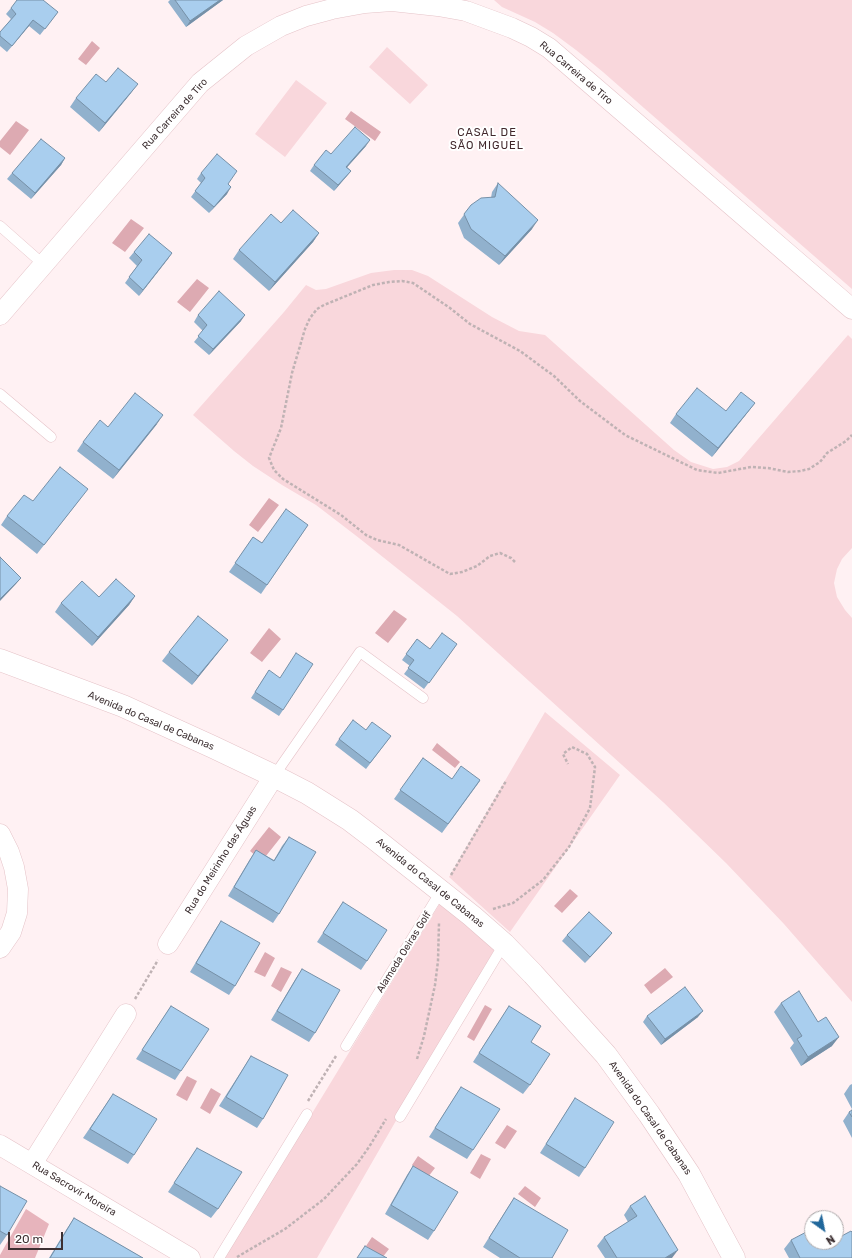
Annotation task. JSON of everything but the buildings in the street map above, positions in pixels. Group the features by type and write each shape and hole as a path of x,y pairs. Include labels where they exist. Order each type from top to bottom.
{"street":[{"name":"Rua Carreira de Tiro","path":"0,315 200,83 246,46 281,26 306,16 332,9 387,1 438,6 466,11 512,28 549,48 852,309"},
{"name":"Avenida do Casal de Cabanas","path":"0,660 123,706 274,776 307,793 350,820 472,916 504,944 583,1028 606,1055 628,1084 689,1174 734,1258"},
{"name":"Rua do Meirinho das Águas","path":"168,944 274,776"},
{"path":"0,834 9,852 14,867 18,889 16,913 11,932 0,948"},
{"path":"32,1164 126,1014"},
{"name":"Rua Sacrovir Moreira","path":"0,1145 190,1258"}],"lane":[{"path":"0,226 44,264"},
{"path":"0,394 51,437"},
{"path":"274,776 360,652 423,698"},
{"name":"Alameda Oeiras Golf","path":"346,1046 441,891"},
{"path":"400,1117 504,944"},
{"path":"219,1258 307,1114"}],"path":[{"path":"515,562 511,558 500,553 490,556 477,566 462,572 450,574 399,545 377,540 366,535 342,515 283,479 274,470 269,458 273,446 278,439 292,373 308,323 317,309 373,285 402,281 412,283 450,308 470,324 520,351 554,376 580,401 625,435 697,470 718,473 751,467 768,468 788,472 800,471 809,469 820,462 828,453 852,436"},
{"path":"472,916 513,903 543,880 569,847 590,808 595,768 587,754 572,748 563,754 568,764"},
{"path":"441,891 506,781"},
{"name":"Alameda Oeiras Golf","path":"415,1065 424,1036 435,985 438,961 441,891"},
{"path":"137,995 152,970"},
{"path":"307,1114 306,1105 339,1051 346,1046"},
{"path":"235,1258 285,1229 324,1199 357,1164 387,1118"}],"shaded area":[{"path":"494,0 852,0 852,289 576,50 535,22 502,7"},
{"path":"92,41 100,48 86,65 78,59"},
{"path":"387,47 428,85 410,104 369,67"},
{"path":"296,80 327,103 285,157 255,134"},
{"path":"351,111 381,132 375,141 345,119"},
{"path":"16,121 29,130 10,155 0,147 0,141"},
{"path":"131,219 144,228 125,252 112,243"},
{"path":"394,270 412,270 428,276 492,317 519,331 545,335 674,450 691,462 713,469 727,467 739,461 848,335 852,339 852,548 842,559 837,569 834,583 837,597 852,618 852,1002 784,924 726,863 663,802 457,616 316,505 253,466 193,415 306,285 316,290 326,289 371,273"},
{"path":"197,279 209,288 190,312 177,302"},
{"path":"269,498 279,505 258,532 249,525"},
{"path":"394,610 407,619 388,643 375,633"},
{"path":"269,628 281,639 262,662 250,653"},
{"path":"545,712 620,775 510,932 449,877"},
{"path":"437,743 460,762 455,768 432,750"},
{"path":"269,827 281,837 262,861 250,851"},
{"path":"570,889 578,896 562,913 554,906"},
{"path":"440,903 496,947 317,1258 224,1258"},
{"path":"265,952 275,958 265,977 254,972"},
{"path":"281,967 292,972 281,992 271,986"},
{"path":"665,968 673,977 651,994 644,985"},
{"path":"485,1005 492,1009 474,1041 467,1037"},
{"path":"187,1076 197,1081 187,1101 176,1095"},
{"path":"211,1088 221,1094 210,1114 200,1108"},
{"path":"507,1125 517,1131 505,1149 495,1143"},
{"path":"481,1154 491,1159 480,1179 470,1173"},
{"path":"418,1156 435,1168 428,1177 412,1165"},
{"path":"525,1186 541,1198 535,1207 518,1194"},
{"path":"26,1209 49,1224 35,1258 0,1258 0,1255"},
{"path":"372,1237 389,1249 382,1258 366,1246"}],"district":[{"name":"CASAL DE SÃO MIGUEL","path":"487,139"}]}
